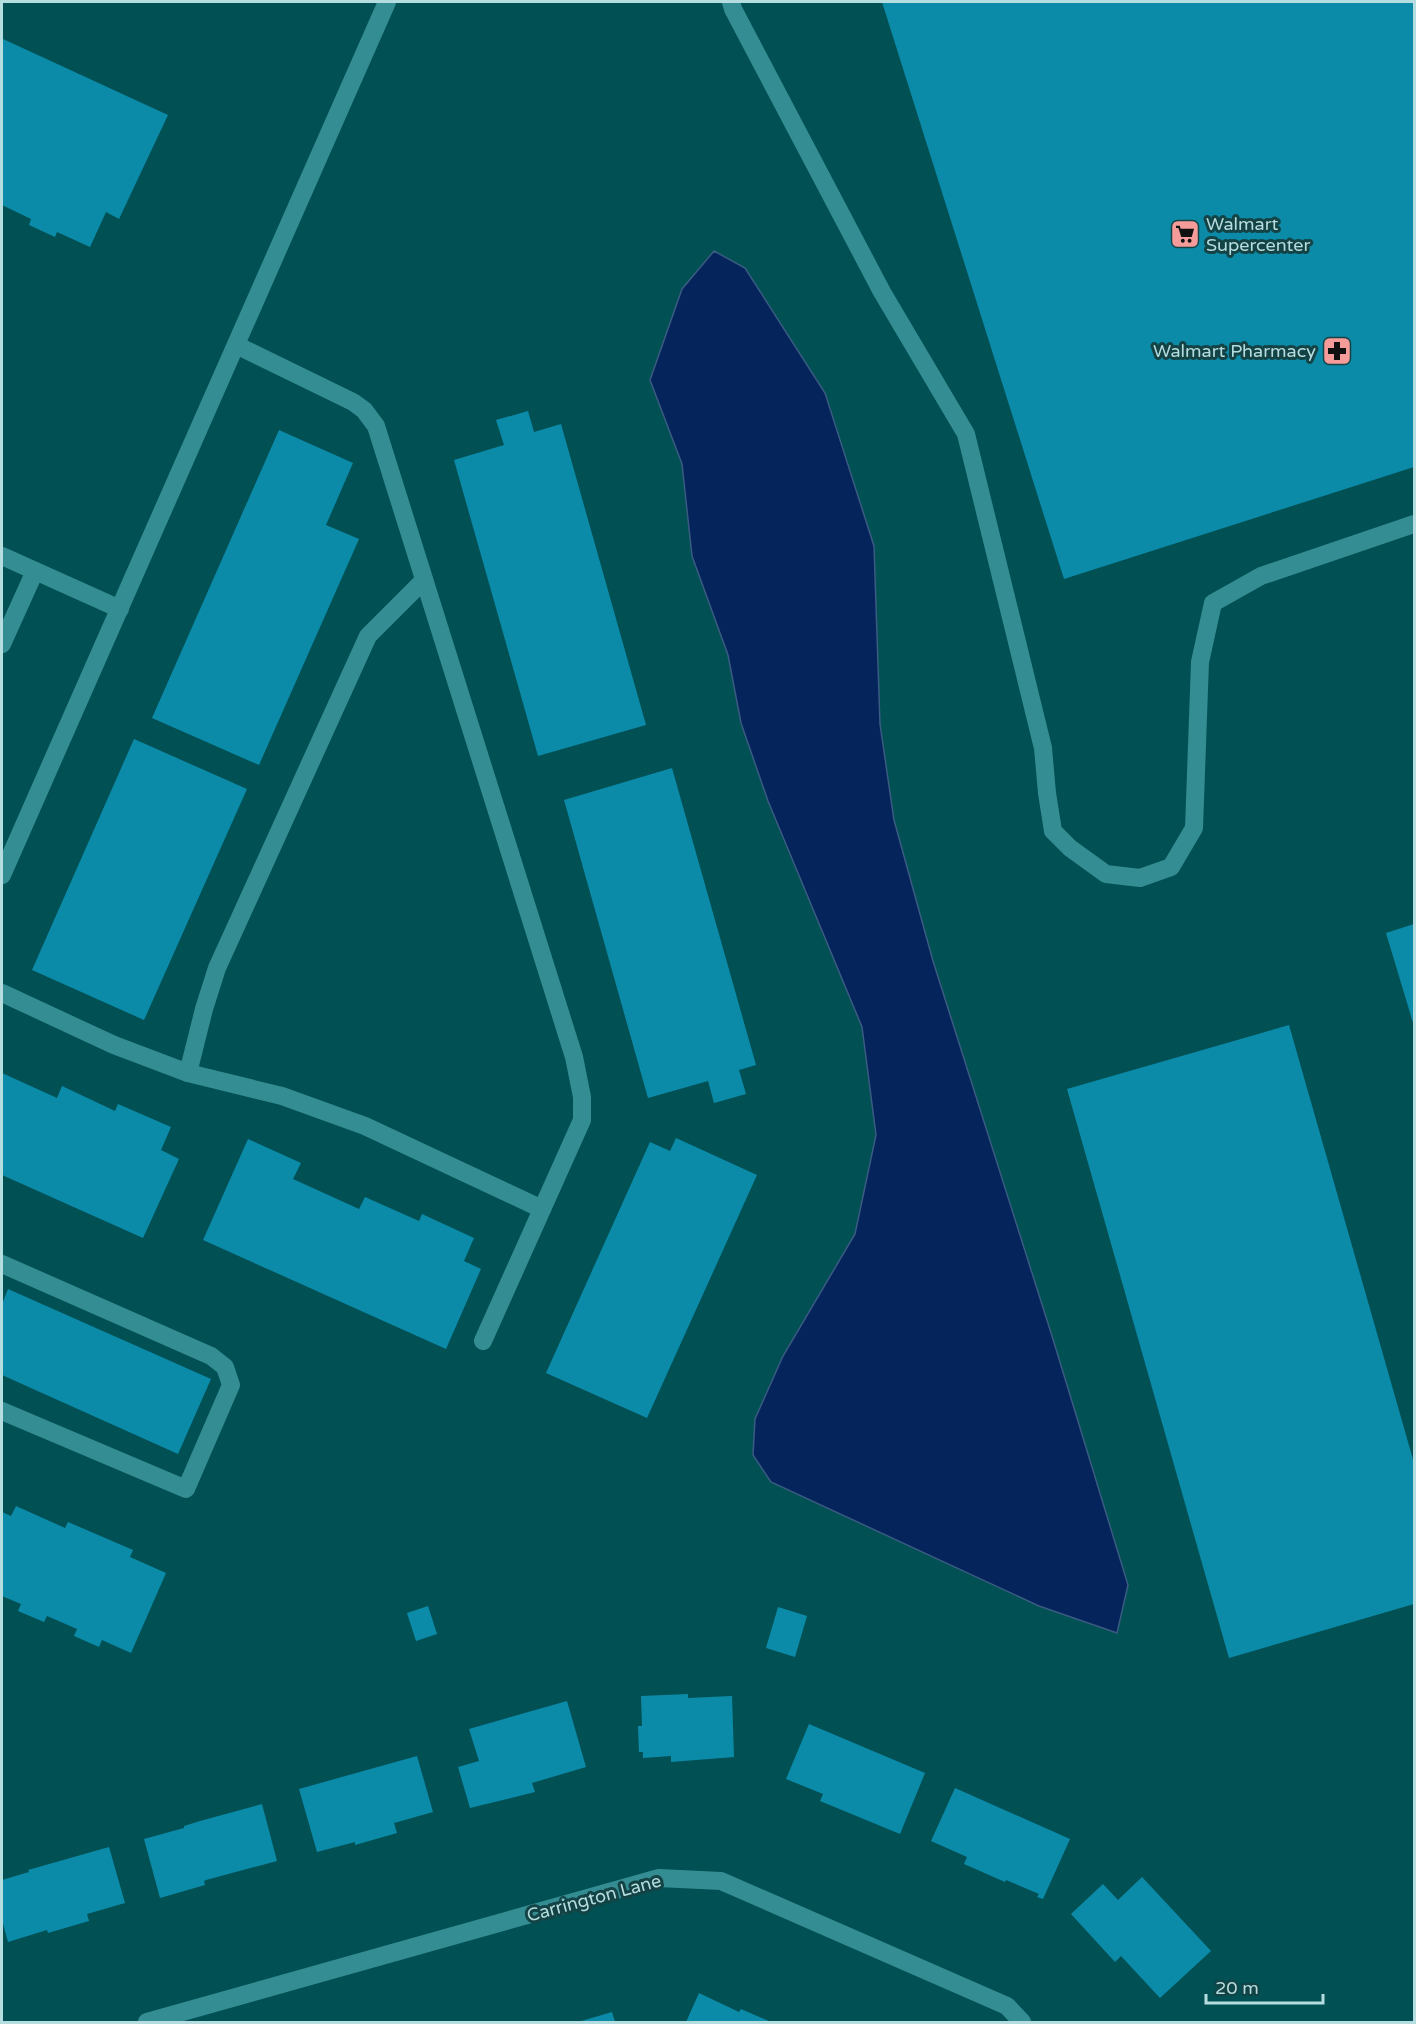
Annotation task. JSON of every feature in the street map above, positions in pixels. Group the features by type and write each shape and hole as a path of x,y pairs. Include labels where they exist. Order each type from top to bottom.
{"street":[{"path":"2,875 387,2"},
{"path":"731,2 882,292 966,434 1043,748 1053,831 1070,848 1106,874 1140,878 1171,867 1194,828 1200,662 1213,603 1261,576 1414,524"},
{"path":"236,345 353,402 364,410 376,426 574,1057 582,1097 582,1119 483,1341"},
{"path":"2,556 120,609"},
{"path":"2,644 35,571"},
{"path":"188,1072 217,968 368,636 424,580"},
{"path":"2,993 114,1046 188,1072 282,1096 365,1126 542,1209"},
{"path":"2,1264 211,1356 225,1367 231,1386 186,1489 2,1411"},
{"name":"Carrington Lane","path":"147,2022 659,1878 721,1881 1007,2006 1022,2022"}],"water":[{"path":"714,251 745,268 825,393 874,546 880,724 894,820 933,961 1128,1585 1117,1633 1039,1606 771,1482 753,1455 755,1419 783,1356 855,1234 876,1135 862,1027 768,801 741,723 728,655 692,556 682,464 650,380 682,289"}],"building":[{"name":"Walmart Supercenter","path":"882,2 1414,2 1414,467 1064,579"},
{"path":"3,39 168,115 119,219 106,212 90,247 57,232 55,237 29,225 31,219 2,205"},
{"path":"528,411 534,432 561,424 646,725 538,756 454,460 504,445 496,420"},
{"path":"279,430 353,463 326,525 359,539 259,765 152,718"},
{"path":"134,739 247,789 144,1020 32,970"},
{"path":"672,768 756,1065 739,1070 746,1094 714,1103 708,1081 648,1098 564,800"},
{"path":"1414,924 1414,1026 1386,933"},
{"path":"1289,1025 1414,1463 1414,1604 1229,1658 1067,1089"},
{"path":"2,1073 57,1098 62,1086 115,1111 118,1104 171,1127 161,1150 179,1159 143,1238 2,1175"},
{"path":"676,1138 757,1175 647,1418 546,1373 650,1142 670,1151"},
{"path":"248,1139 301,1163 293,1179 359,1209 365,1197 419,1221 422,1214 474,1238 464,1261 481,1269 446,1349 203,1240"},
{"path":"8,1289 211,1379 178,1454 2,1375 2,1304"},
{"path":"16,1506 65,1528 68,1522 133,1550 130,1557 166,1573 131,1653 102,1640 99,1647 74,1636 77,1629 47,1616 44,1622 18,1611 21,1604 2,1596 2,1512 11,1516"},
{"path":"428,1606 437,1634 416,1641 407,1613"},
{"path":"778,1607 807,1616 795,1657 766,1648"},
{"path":"688,1694 688,1698 732,1696 734,1757 671,1762 671,1756 643,1758 643,1752 639,1752 638,1726 642,1726 641,1696"},
{"path":"567,1701 586,1767 532,1783 535,1792 470,1808 458,1767 479,1761 469,1729"},
{"path":"809,1724 925,1773 900,1834 820,1801 823,1794 786,1779"},
{"path":"417,1756 433,1812 394,1823 397,1833 355,1845 355,1842 317,1852 299,1789"},
{"path":"955,1788 1070,1839 1043,1899 1037,1897 1039,1894 964,1864 967,1857 931,1841"},
{"path":"262,1804 277,1861 206,1880 205,1885 160,1898 144,1839"},
{"path":"109,1847 125,1903 87,1914 89,1921 48,1933 47,1930 8,1942 2,1920 2,1880 29,1872 28,1870"},
{"path":"1142,1877 1211,1951 1160,1998 1121,1956 1115,1962 1071,1914 1103,1884 1118,1900"},
{"path":"699,1993 739,2012 741,2009 771,2022 686,2022"},
{"path":"612,2012 615,2022 578,2022"}],"place":[{"name":"Walmart Supercenter","path":"1185,234"},
{"name":"Walmart Pharmacy","path":"1337,351"}]}
